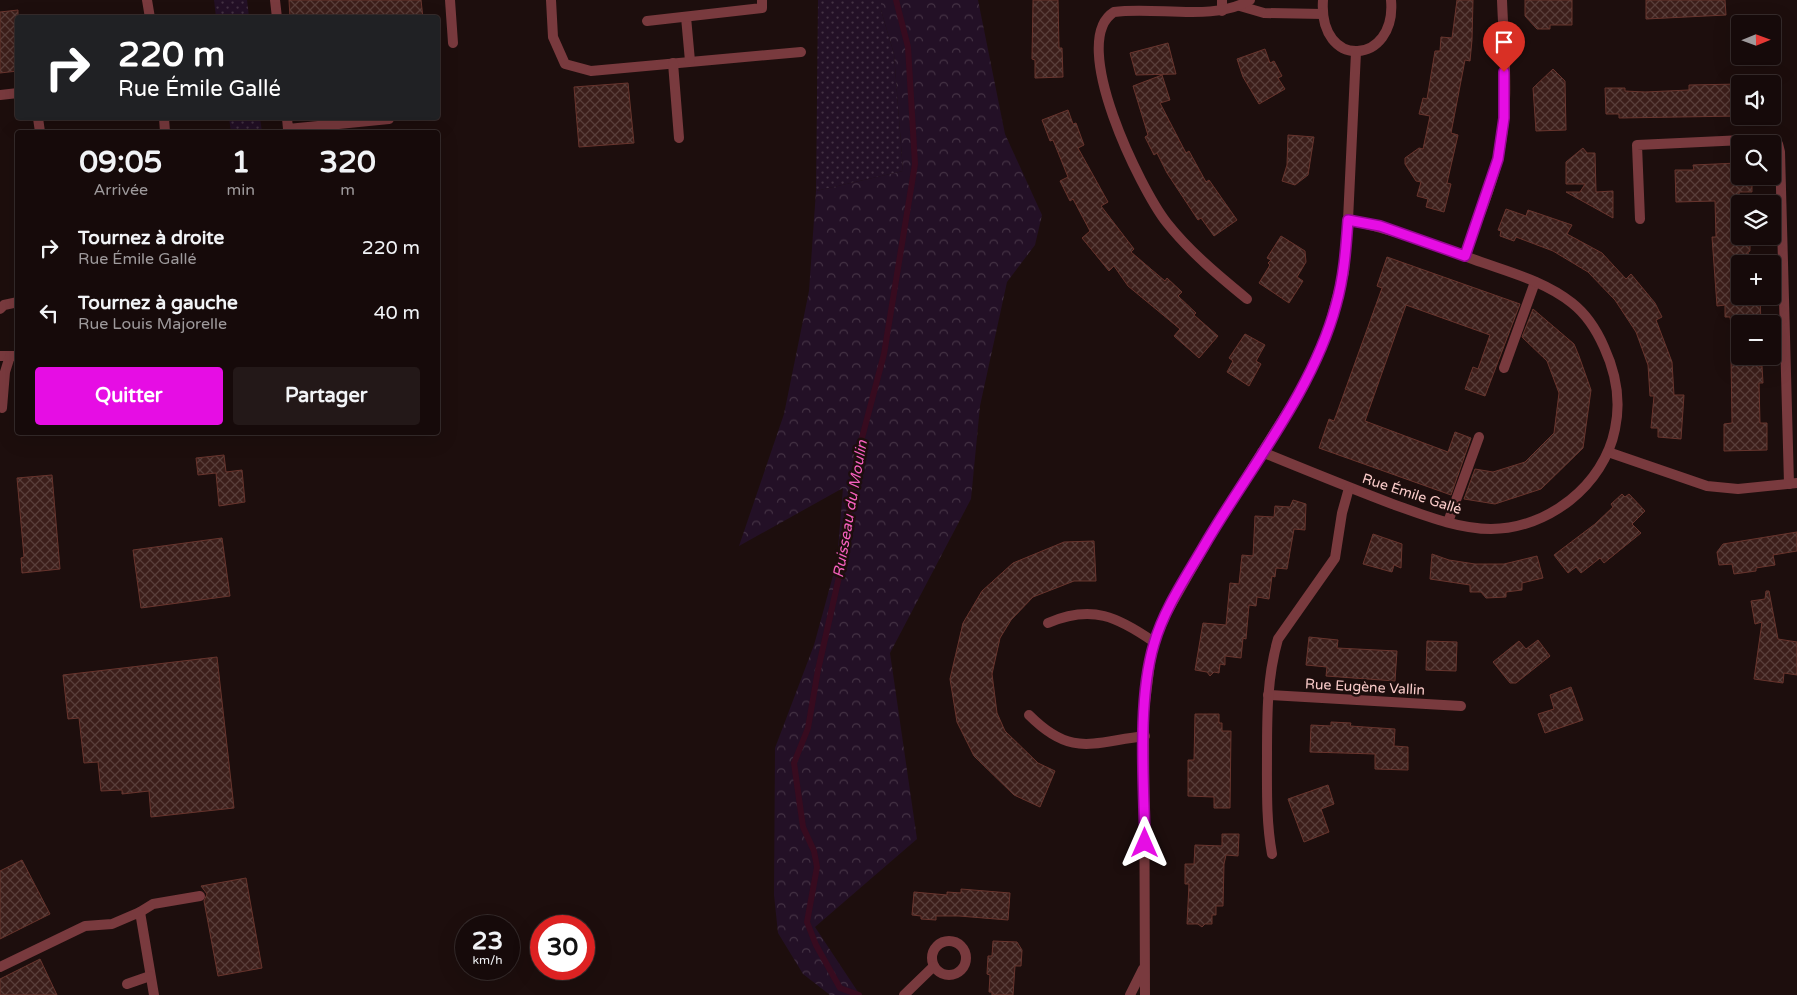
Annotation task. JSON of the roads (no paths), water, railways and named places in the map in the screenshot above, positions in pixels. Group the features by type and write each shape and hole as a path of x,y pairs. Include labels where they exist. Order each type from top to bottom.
{"street":[{"path":"147,0 150,15"},
{"path":"276,0 277,15"},
{"path":"450,0 453,42"},
{"path":"550,0 553,37 565,64 591,71 801,52"},
{"path":"647,21 762,8 762,0"},
{"path":"1240,6 1250,0"},
{"path":"1323,0 1322,14 1330,37 1340,48 1356,52 1370,49 1380,40 1389,24 1391,0"},
{"path":"1465,256 1498,159 1502,140 1505,89 1502,0"},
{"path":"1247,300 1185,245 1150,200 1134,170 1114,121 1107,96 1098,41 1102,24 1114,12 1222,5 1240,6 1264,13 1322,14"},
{"path":"686,16 690,61"},
{"path":"1145,995 1146,686 1154,642 1166,612 1216,526 1303,387 1328,332 1344,272 1356,52"},
{"path":"674,63 679,138"},
{"path":"0,95 15,93"},
{"path":"287,120 288,129 379,120"},
{"path":"1608,452 1707,486 1722,489 1793,483 1780,152 1778,144 1765,139 1637,145 1640,219"},
{"name":"Rue Émile Gallé","path":"1262,452 1349,488 1448,522 1491,529 1520,526 1544,517 1568,503 1580,491 1608,452 1615,428 1617,412 1616,381 1612,364 1602,342 1572,302 1535,282 1465,256 1380,226 1348,220"},
{"path":"1504,368 1535,282"},
{"path":"0,310 4,305 15,303"},
{"path":"2,408 5,372 9,356"},
{"path":"1448,522 1479,437"},
{"path":"1272,854 1267,823 1268,695 1270,673 1278,639 1335,558 1342,512 1349,488"},
{"path":"1048,623 1071,614 1090,613 1117,620 1154,642"},
{"name":"Rue Eugène Vallin","path":"1268,695 1460,706"},
{"path":"1029,715 1042,728 1077,745 1096,745 1145,736"},
{"path":"0,967 85,926 112,924 153,904 200,896"},
{"path":"140,912 154,995"},
{"path":"904,995 934,966"},
{"path":"1130,995 1145,966"},
{"path":"127,984 150,976"}],"waterway":[{"name":"Ruisseau du Moulin","path":"859,995 840,988 816,945 807,922 817,867 814,851 803,827 794,763 808,728 818,670 841,568 858,453 884,354 915,164 908,47 896,0"}]}
